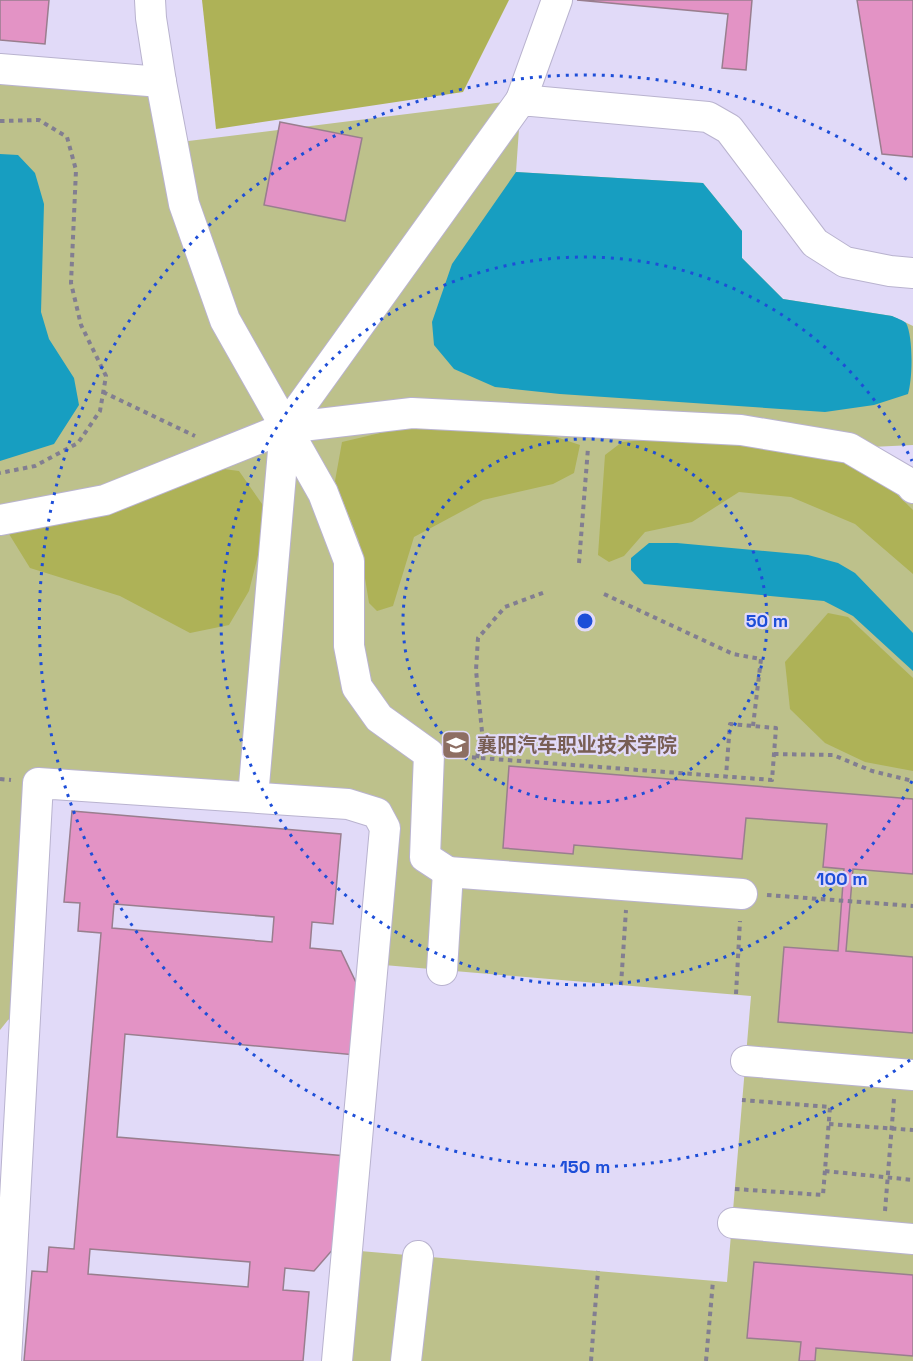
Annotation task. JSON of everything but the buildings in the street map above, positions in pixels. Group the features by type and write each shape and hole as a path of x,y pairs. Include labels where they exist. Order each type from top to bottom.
{"lane":[{"path":"150,0 160,82 184,204 225,320 323,493 348,561 349,646 357,687 379,718 429,754 424,857 448,872 742,894"},
{"path":"253,797 285,428 521,100 557,0"},
{"path":"0,69 160,82"},
{"path":"521,100 708,117 729,129 815,243 845,262 890,272 913,273"},
{"path":"0,520 105,500 285,428 412,413 741,430 849,448 909,483 913,488"},
{"path":"6,1361 38,783 348,804 377,813 385,828 337,1361"},
{"path":"442,970 448,872"},
{"path":"746,1061 905,1075"},
{"path":"733,1223 913,1239"},
{"path":"406,1361 418,1256"}],"path":[{"path":"0,121 39,120 67,137 76,170 71,283 81,325 106,376 100,411 78,443 35,466 0,473"},
{"path":"103,392 226,451"},
{"path":"579,563 591,422"},
{"path":"477,758 482,732 476,670 478,638 505,607 545,592"},
{"path":"604,594 733,654 760,659 753,726"},
{"path":"429,754 772,780 776,728 730,724 726,776"},
{"path":"774,754 833,755 872,771 913,781"},
{"path":"621,985 628,885"},
{"path":"736,994 742,894 913,906"},
{"path":"882,1236 892,1129 905,1075"},
{"path":"735,1190 823,1195 829,1124 830,1107 742,1100"},
{"path":"829,1124 913,1130"},
{"path":"825,1171 913,1180"},
{"path":"591,1361 598,1271"},
{"path":"706,1361 713,1281"}],"green space":[{"path":"202,0 509,0 463,92 216,129"},
{"name":"襄阳汽车职业技术学院","path":"0,69 161,82 172,143 521,100 516,172 703,183 742,231 742,258 783,299 892,316 913,326 913,445 850,448 913,488 913,1361 337,1361 348,1250 727,1282 751,996 372,964 377,813 38,783 25,1010 8,1020 0,1030"},
{"path":"410,426 556,437 580,445 574,473 553,484 483,500 414,537 393,606 377,611 369,603 359,541 335,481 342,442"},
{"path":"672,438 772,445 870,468 913,510 913,574 855,524 791,497 739,492 692,522 645,532 624,556 609,562 598,555 605,455 622,442"},
{"path":"216,468 239,471 267,511 266,524 249,591 229,625 190,633 120,596 30,568 9,534 42,518 156,496"},
{"path":"828,613 848,617 913,678 913,771 865,762 825,743 790,709 785,662"}],"water":[{"path":"0,154 18,155 35,173 44,204 41,312 49,339 74,378 79,405 54,444 0,461"},
{"path":"516,172 703,183 742,231 742,258 783,299 892,316 906,323 912,357 908,394 874,405 825,412 560,394 495,387 454,369 434,345 432,322 452,264"},
{"path":"649,543 677,543 808,555 838,563 855,573 913,633 913,671 853,616 824,601 644,584 631,570 631,558"}],"place":[{"name":"襄阳汽车职业技术学院","path":"456,745"}]}
